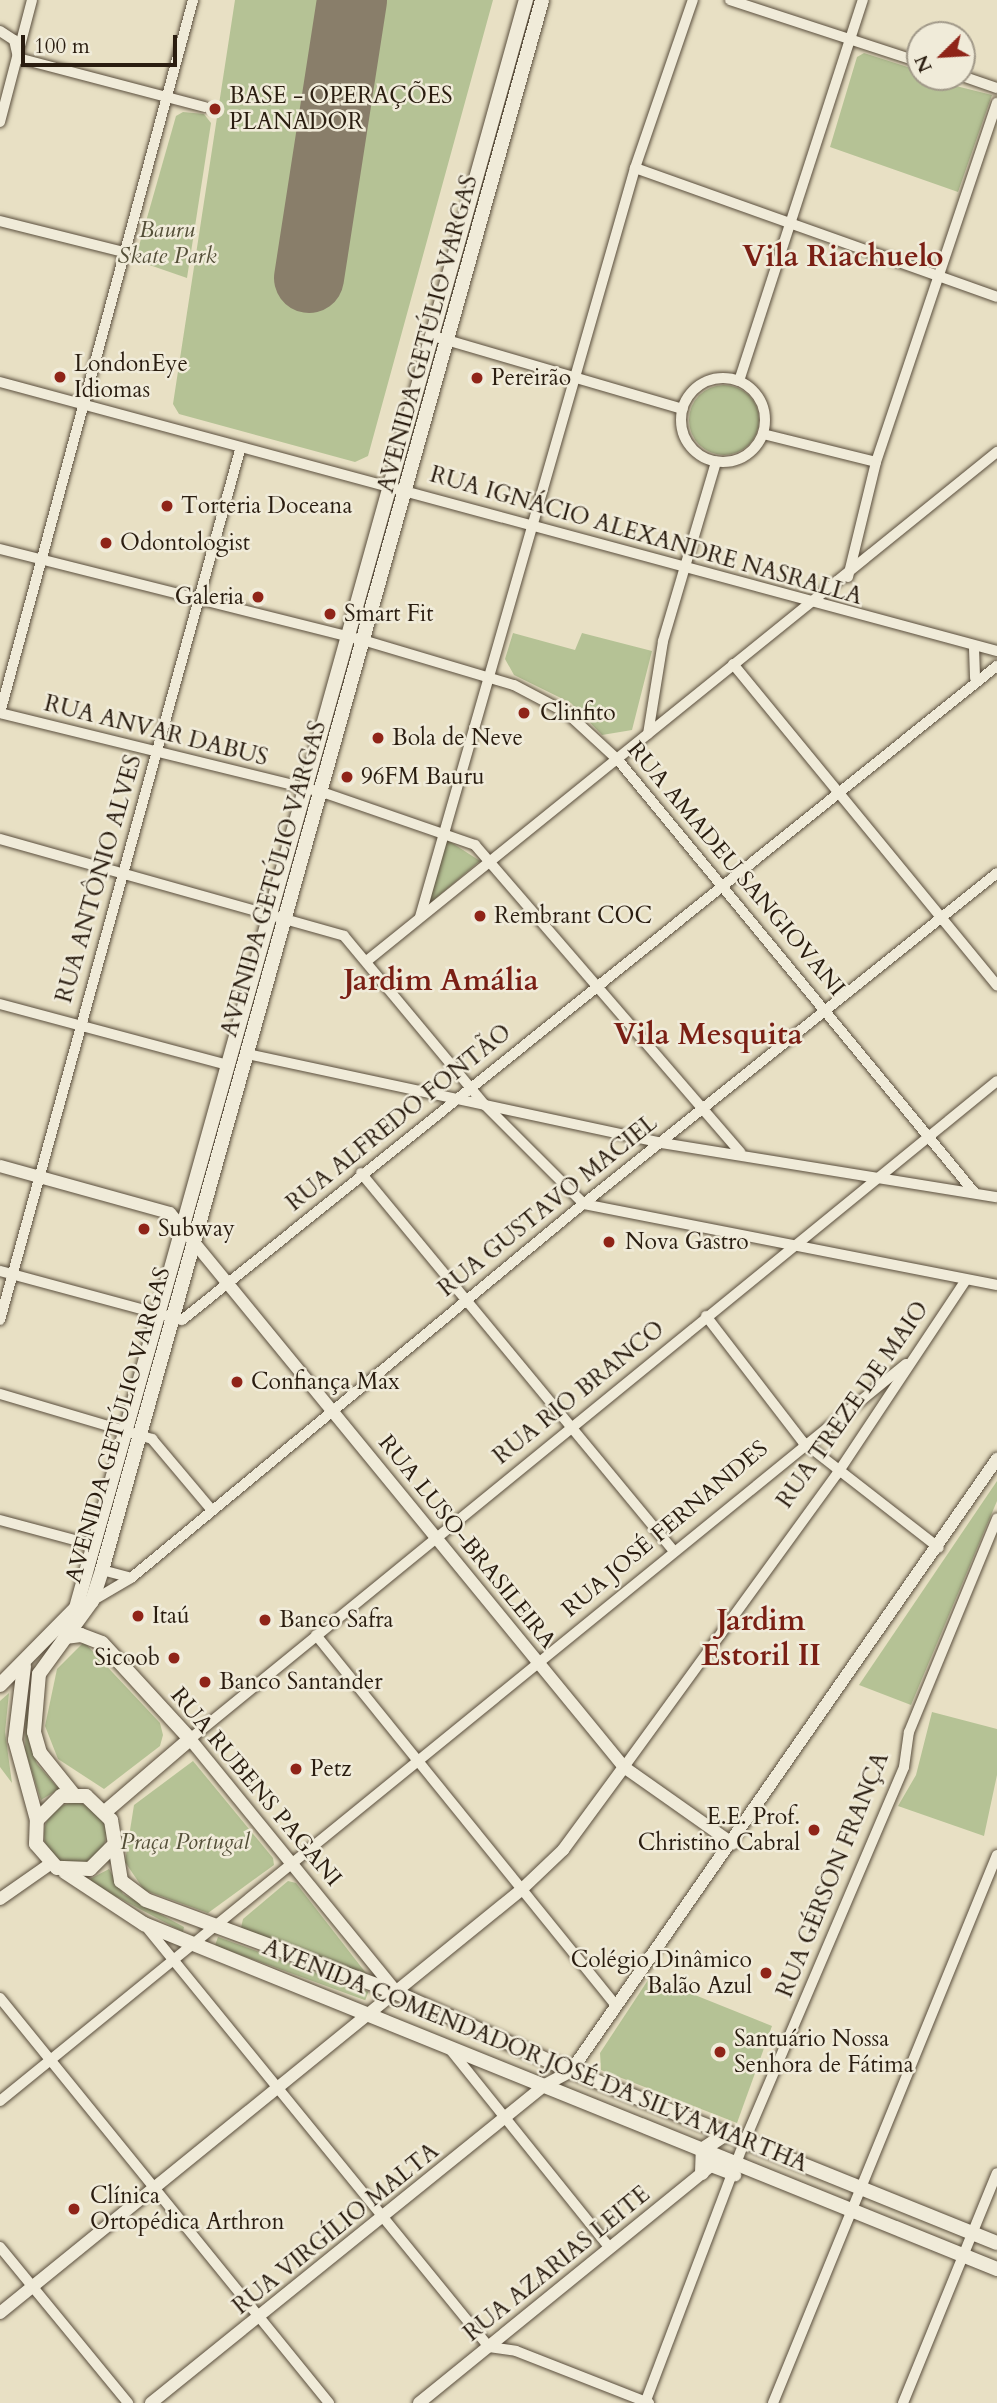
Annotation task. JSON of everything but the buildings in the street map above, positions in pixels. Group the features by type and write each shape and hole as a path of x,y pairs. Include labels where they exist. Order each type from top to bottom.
{"main road":[{"name":"AVENIDA GETÚLIO VARGAS","path":"76,1608 179,1229 177,1212 228,1065 272,914 526,0"},
{"name":"AVENIDA GETÚLIO VARGAS","path":"76,1608 92,1601 142,1433 192,1240 409,491 542,0"},
{"path":"92,1601 39,1674 34,1732 40,1753 73,1794 106,1811"},
{"path":"0,1685 24,1666 76,1608"},
{"name":"RUA RUBENS PAGANI","path":"65,1637 81,1635 102,1643 190,1739"},
{"path":"24,1666 15,1740 37,1820 36,1844 50,1864 64,1871 90,1869 112,1847 106,1811"},
{"path":"106,1811 190,1739"},
{"path":"37,1820 51,1801 73,1794"},
{"name":"AVENIDA COMENDADOR JOSÉ DA SILVA MARTHA","path":"112,1847 121,1881 132,1892 212,1928 397,1993 553,2063 574,2067 691,2120 860,2185 997,2243"},
{"name":"AVENIDA COMENDADOR JOSÉ DA SILVA MARTHA","path":"64,1871 144,1924 372,2012 449,2048 703,2149 712,2165 737,2169 850,2208 997,2269"},
{"path":"545,2085 539,2071 553,2063"},
{"path":"684,2142 691,2120"},
{"path":"712,2165 703,2149 728,2133"}],"street":[{"path":"0,122 32,0"},
{"path":"0,713 86,405 163,97 193,0"},
{"path":"420,917 443,831 491,678 635,168 693,0"},
{"path":"730,0 906,57"},
{"path":"739,381 788,221 863,0"},
{"path":"0,31 15,40 18,58"},
{"path":"18,58 205,107"},
{"path":"976,81 997,88"},
{"path":"848,577 876,462 936,276 997,103"},
{"path":"635,168 997,297"},
{"path":"0,221 123,251"},
{"path":"433,336 575,374 683,409"},
{"path":"739,381 760,398 763,434 749,454 716,462 688,443 683,409 704,382 739,381"},
{"name":"RUA IGNÁCIO ALEXANDRE NASRALLA","path":"0,382 240,450 533,524 811,605 974,648 997,651"},
{"path":"763,434 876,462"},
{"name":"RUA ANTÔNIO ALVES","path":"0,1320 240,450"},
{"path":"368,960 618,760 733,664 848,577 997,452"},
{"path":"649,734 652,692 682,567 716,462"},
{"path":"862,520 871,558"},
{"name":"RUA AMADEU SANGIOVANI","path":"0,549 197,603 350,641 366,641 491,678 567,713 618,760 829,1011 974,1192"},
{"path":"974,648 975,678"},
{"path":"733,664 997,985"},
{"name":"RUA ALFREDO FONTÃO","path":"172,1317 182,1320 229,1284 452,1098 596,988 975,678 997,666"},
{"name":"RUA ANVAR DABUS","path":"0,713 307,791 323,792 443,831 491,859 596,988 706,1110 740,1152"},
{"path":"0,839 344,936 368,960 485,1105 584,1204 997,1286"},
{"name":"RUA GUSTAVO MACIEL","path":"92,1601 131,1578 211,1509 584,1204 706,1110 997,873"},
{"path":"0,1004 228,1065"},
{"path":"247,1054 662,1143 740,1152 997,1197"},
{"name":"RUA RIO BRANCO","path":"190,1739 997,1081"},
{"path":"0,1166 199,1216"},
{"path":"361,1173 674,1551"},
{"name":"RUA LUSO-BRASILEIRA","path":"179,1229 192,1240 229,1284 624,1767 733,1844"},
{"path":"0,1271 172,1317"},
{"name":"RUA TREZE DE MAIO","path":"0,2313 397,1993 521,1890 563,1850 837,1474 906,1364 966,1280"},
{"path":"706,1316 803,1441 837,1474 939,1548"},
{"name":"RUA JOSÉ FERNANDES","path":"292,1865 674,1551 803,1441 906,1364"},
{"path":"0,1394 142,1433 211,1509"},
{"path":"868,1394 878,1407"},
{"path":"574,2067 733,1844 997,1460"},
{"path":"971,1500 997,1476"},
{"name":"RUA GÉRSON FRANÇA","path":"647,2403 737,2169 745,2140 904,1767 909,1732 997,1518"},
{"path":"0,1520 93,1545"},
{"path":"102,1570 131,1578"},
{"path":"316,1635 616,2005"},
{"name":"RUA RUBENS PAGANI","path":"190,1739 397,1993"},
{"path":"773,2403 850,2208 997,1855"},
{"path":"0,1899 50,1864"},
{"path":"0,2101 292,1865"},
{"path":"144,1924 489,2347 516,2351 647,2403"},
{"path":"0,1998 329,2403"},
{"path":"449,2048 610,2248"},
{"name":"RUA VIRGÍLIO MALTA","path":"151,2403 505,2120 545,2085 574,2067"},
{"name":"RUA AZARIAS LEITE","path":"419,2403 712,2165"},
{"path":"903,2403 997,2173"},
{"path":"0,2247 128,2403"}],"green space":[{"path":"235,0 322,0 277,281 280,289 330,298 339,295 385,0 493,0 368,456 355,462 179,414 173,404"},
{"path":"864,53 906,66 906,91 976,91 992,95 958,192 830,147 857,57"},
{"name":"Bauru Skate Park","path":"183,112 204,114 211,123 187,278 135,260 176,116"},
{"path":"731,385 744,391 753,400 757,406 757,434 749,445 738,453 717,455 699,445 691,434 689,413 699,395 710,387"},
{"path":"513,633 575,650 582,633 652,651 632,730 602,735 571,703 514,675 505,659"},
{"path":"446,839 480,861 429,904"},
{"path":"997,1481 997,1501 911,1705 859,1685"},
{"name":"Praça Portugal","path":"84,1642 160,1723 163,1735 160,1746 104,1789 58,1759 45,1726 57,1669"},
{"path":"9,1693 5,1732 12,1783 0,1767 0,1701"},
{"path":"27,1694 29,1742 37,1764 59,1789 41,1800 25,1750"},
{"path":"932,1712 997,1729 997,1775 984,1836 898,1806 916,1775"},
{"name":"Praça Portugal","path":"193,1761 273,1858 274,1865 208,1913 144,1890 125,1862 134,1805"},
{"name":"Praça Portugal","path":"75,1803 87,1805 97,1812 104,1822 104,1846 97,1856 87,1863 75,1865 63,1863 53,1856 46,1846 44,1834 46,1822 53,1812 63,1805"},
{"name":"Praça Portugal","path":"109,1869 123,1894 184,1927 183,1932 93,1884 90,1879"},
{"name":"Praça Portugal","path":"288,1881 296,1883 369,1977 241,1928 243,1919"},
{"path":"218,1937 368,1992 365,2000 215,1945"},
{"path":"650,1977 772,2026 737,2123 601,2070 600,2053"}],"runway":[{"path":"309,278 352,0"}],"place":[{"name":"BASE - OPERAÇÕES PLANADOR","path":"215,109"},
{"name":"LondonEye Idiomas","path":"60,377"},
{"name":"Pereirão","path":"477,378"},
{"name":"Torteria Doceana","path":"167,506"},
{"name":"Odontologist","path":"106,543"},
{"name":"Galeria","path":"258,597"},
{"name":"Smart Fit","path":"330,614"},
{"name":"Clinfito","path":"524,713"},
{"name":"Bola de Neve","path":"378,738"},
{"name":"96FM Bauru","path":"347,777"},
{"name":"Rembrant COC","path":"480,916"},
{"name":"Subway","path":"144,1229"},
{"name":"Nova Gastro","path":"609,1242"},
{"name":"Confiança Max","path":"237,1382"},
{"name":"Itaú","path":"138,1616"},
{"name":"Banco Safra","path":"265,1620"},
{"name":"Sicoob","path":"174,1658"},
{"name":"Banco Santander","path":"205,1682"},
{"name":"Petz","path":"296,1769"},
{"name":"E.E. Prof. Christino Cabral","path":"814,1830"},
{"name":"Colégio Dinâmico Balão Azul","path":"766,1973"},
{"name":"Santuário Nossa Senhora de Fátima","path":"720,2052"},
{"name":"Clínica Ortopédica Arthron","path":"74,2209"}],"district":[{"name":"Vila Riachuelo","path":"843,257"},
{"name":"Jardim Amália","path":"441,981"},
{"name":"Vila Mesquita","path":"708,1035"},
{"name":"Jardim Estoril II","path":"761,1638"}]}
